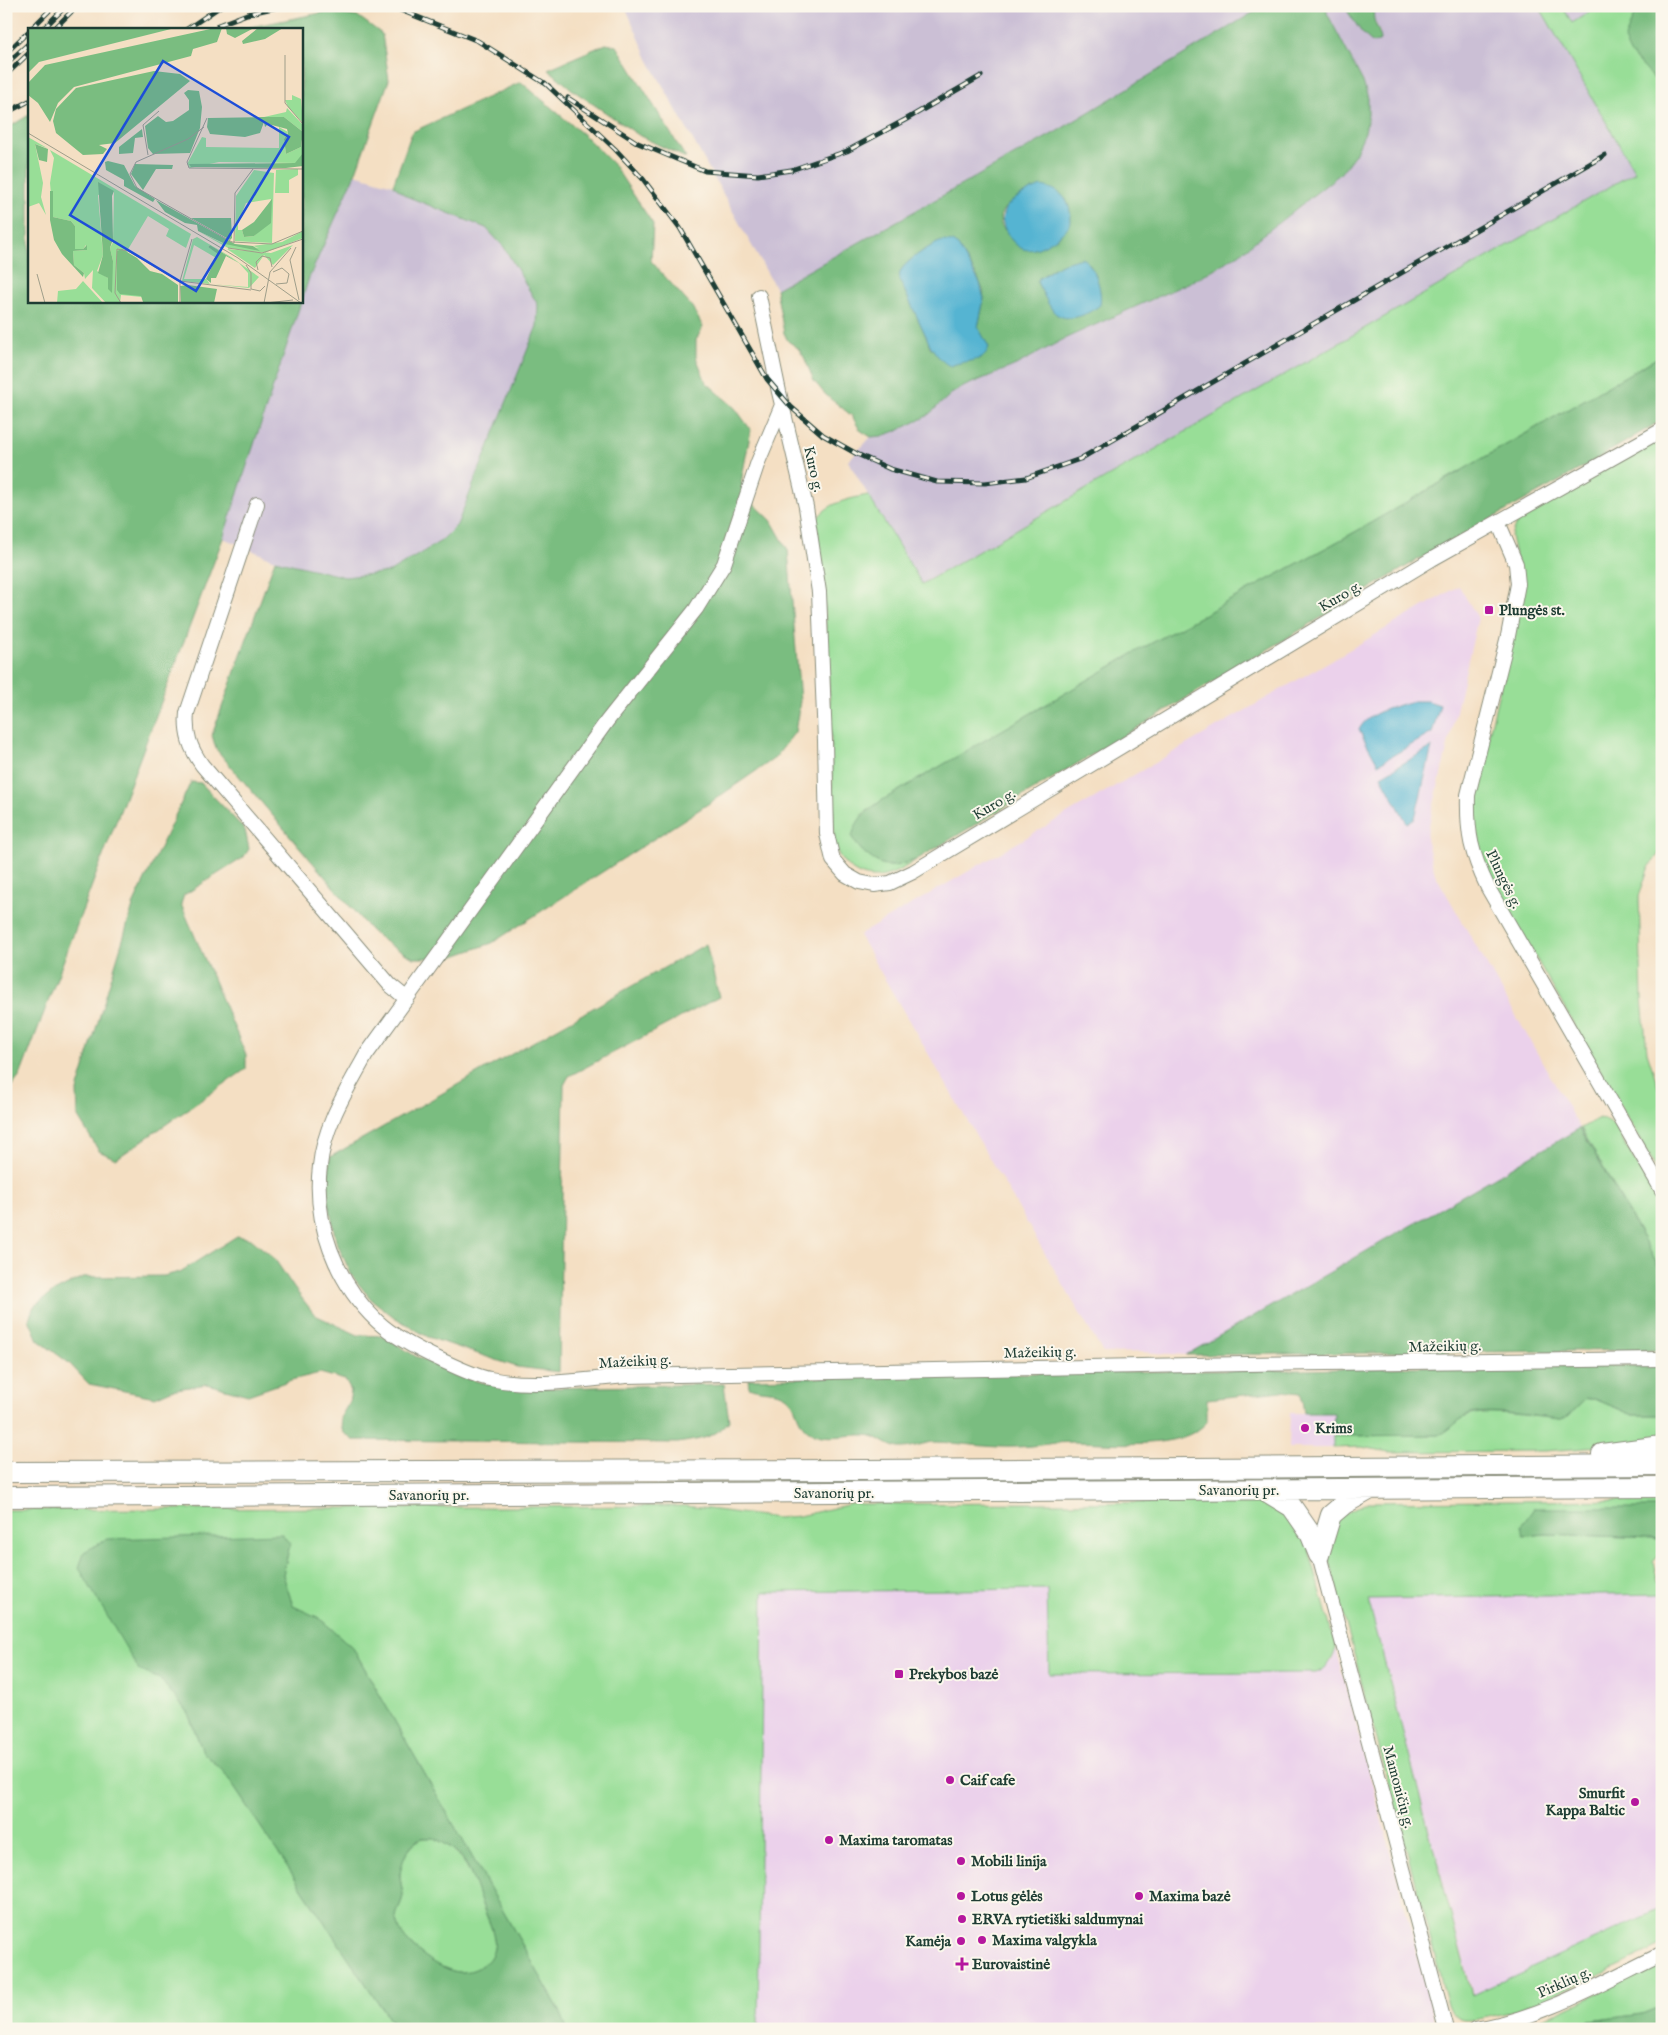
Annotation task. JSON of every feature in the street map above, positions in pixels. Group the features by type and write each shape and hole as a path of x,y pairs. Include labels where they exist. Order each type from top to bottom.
{"highway":[{"path":"1516,1465 1662,1446"},
{"name":"Savanorių pr.","path":"6,1472 876,1470 1662,1464"},
{"name":"Savanorių pr.","path":"6,1497 1662,1487"},
{"path":"1319,1555 1331,1516 1344,1504 1371,1489"},
{"path":"1264,1490 1292,1507 1310,1533 1319,1555"}],"street":[{"name":"Kuro g.","path":"759,296 806,507 819,592 826,741 827,834 834,860 845,874 860,882 874,885 890,883 913,872 1432,559 1662,430"},
{"name":"Mažeikių g.","path":"782,405 758,462 724,564 696,609 607,721 366,1055 336,1110 326,1135 320,1166 319,1193 324,1224 333,1258 346,1284 377,1321 424,1353 489,1379 534,1384 636,1376 1662,1359"},
{"path":"257,504 187,713 187,735 190,745 202,765 390,985 407,999"},
{"name":"Plungės g.","path":"1498,522 1516,564 1518,584 1508,636 1468,795 1467,819 1475,861 1488,888 1662,1190"},
{"name":"Mamoničių g.","path":"1319,1555 1446,2029"},
{"name":"Pirklių g.","path":"1475,2029 1493,2026 1535,2012 1662,1954"}],"shaded area":[{"path":"625,6 1264,6 1056,132 776,289 648,59"},
{"path":"1333,6 1346,7 1354,19 1380,33 1373,17 1378,6 1539,6 1635,172 921,584 848,461 871,437 882,436 927,416 951,394 965,386 1016,365 1066,338 1197,279 1218,267 1368,98 1363,82 1327,13 1327,8"},
{"path":"1562,6 1599,6 1599,7 1572,24"},
{"path":"355,174 393,185 406,196 486,228 504,247 538,305 537,326 457,525 441,541 390,572 345,577 275,560 223,538 309,278"},
{"path":"1459,586 1478,618 1426,838 1435,874 1580,1128 1186,1355 1143,1352 1103,1353 859,935"},
{"path":"1290,1413 1334,1413 1333,1448 1289,1448"},
{"path":"1048,1589 1049,1673 1332,1661 1336,1648 1437,2029 758,2029 763,1592"},
{"path":"1662,1594 1662,1908 1473,1995 1368,1599"}],"green space":[{"path":"1264,6 1333,6 1327,8 1327,13 1363,82 1368,98 1365,132 1355,154 1340,174 1239,254 1197,279 1066,338 1016,365 965,386 951,394 927,416 899,430 882,436 871,437 860,430 852,416 825,394 814,381 798,348 788,341 784,333 776,289 1056,132","holes":["1033,189 1066,199 1071,216 1059,237 1034,249 1004,229 1000,222 1003,210","943,241 958,246 977,276 983,290 984,299 978,327 987,351 974,360 951,366 930,347 900,281 900,274 906,264 918,254","1090,264 1100,291 1048,303 1037,282 1038,279 1054,268"]},
{"path":"1344,6 1378,6 1375,10 1374,18 1381,40 1373,43 1362,33"},
{"path":"1539,6 1562,6 1572,23 1599,6 1638,6 1630,53 1662,87 1662,355 1355,532 1139,650 881,801 863,814 852,837 864,852 880,863 895,866 916,860 898,871 881,877 872,877 855,872 842,859 834,842 830,704 823,575 816,520 833,505 868,495 922,584 1635,172"},
{"path":"1638,6 1662,6 1662,87 1630,53 1624,40"},
{"path":"326,12 359,17 382,34 389,80 355,174 309,278 302,299 302,28 245,28"},
{"path":"606,44 617,46 686,158 640,136 574,91 548,69"},
{"path":"521,82 585,136 613,164 653,224 651,261 692,307 703,327 696,340 696,357 706,382 735,408 751,430 741,482 753,503 771,520 788,550 800,701 795,732 775,758 711,802 492,943 449,958 414,958 391,946 371,931 216,749 212,735 275,560 345,577 390,572 441,541 457,525 537,326 538,305 504,247 486,228 406,196 393,185 412,132"},
{"path":"28,116 28,302 301,302 223,538 20,1076 6,1094 6,129"},
{"path":"1662,355 1662,420 1563,479 1414,562 916,860 895,866 880,863 864,852 852,837 859,820 881,801 1139,650 1355,532"},
{"path":"1662,436 1662,849 1648,869 1639,896 1642,999 1647,1052 1662,1099 1662,1178 1482,864 1473,817 1475,792 1523,593 1511,536 1515,526 1529,513"},
{"path":"191,782 201,783 245,830 249,849 243,858 184,895 181,904 246,1055 246,1069 116,1159 99,1151 78,1117 77,1091 134,903"},
{"path":"706,944 719,997 569,1076 564,1085 559,1372 517,1367 428,1337 394,1317 371,1299 352,1276 336,1241 327,1195 330,1157"},
{"path":"1597,1119 1605,1120 1614,1125 1662,1208 1662,1272 1581,1128"},
{"path":"1580,1128 1662,1272 1662,1350 1186,1355"},
{"path":"237,1236 251,1239 274,1258 315,1315 358,1335 384,1336 415,1356 464,1378 509,1389 724,1384 729,1421 712,1435 678,1443 353,1440 343,1432 340,1418 349,1403 351,1391 345,1380 320,1373 291,1380 248,1395 207,1384 171,1390 155,1397 89,1384 69,1363 38,1340 29,1319 34,1306 52,1293 83,1277 164,1276 180,1272"},
{"path":"1482,1365 1662,1366 1662,1415 1633,1415 1595,1399 1586,1399 1567,1417 1561,1419 1491,1412 1466,1416 1439,1435 1333,1436 1334,1413 1304,1413 1301,1393 1282,1391 1207,1399 1207,1422 1196,1431 1181,1438 1163,1442 1124,1444 1065,1442 1006,1447 936,1442 899,1448 869,1435 826,1437 815,1434 809,1431 800,1421 793,1405 786,1396 778,1392 749,1387 748,1379 1081,1372 1304,1370"},
{"path":"1586,1399 1595,1399 1633,1415 1662,1415 1662,1440 1615,1446 1545,1451 1389,1452 1362,1447 1333,1448 1333,1436 1439,1435 1464,1418 1476,1414 1500,1413 1561,1419 1567,1417"},
{"path":"1662,1500 1662,1508 1636,1509 1524,1536 1546,1534 1653,1538 1660,1540 1661,1553 1653,1562 1658,1581 1662,1582 1662,1594 1368,1599 1472,1995 1662,1908 1662,1945 1581,1984 1518,2009 1480,2019 1463,2020 1457,2018 1453,2015 1448,2005 1327,1553 1335,1519 1368,1502"},
{"path":"1276,1503 1305,1535 1336,1648 1329,1664 1316,1673 1049,1674 1047,1589 763,1592 758,2029 567,2029 560,2011 353,1648 319,1618 293,1606 283,1575 290,1544 139,1670 160,1679 188,1713 203,1752 224,1772 396,2029 6,2029 6,1510 686,1506 777,1518 799,1516 851,1504"},
{"path":"1534,1508 1662,1508 1662,1544 1660,1540 1653,1538 1546,1534 1524,1536 1522,1525"},
{"path":"282,1534 290,1544 283,1575 293,1606 319,1618 353,1648 560,2011 567,2029 396,2029 224,1772 203,1752 188,1713 160,1679 139,1670 79,1568 84,1552 107,1539","holes":["434,1838 454,1850 467,1866 494,1938 493,1952 490,1958 479,1967 466,1972 459,1972 441,1966 420,1953 403,1936 396,1919 403,1894 400,1875 405,1855 419,1839"]},
{"path":"422,1838 434,1838 453,1850 466,1866 474,1881 494,1938 493,1952 490,1958 479,1967 466,1972 459,1972 441,1966 420,1953 403,1936 396,1919 403,1897 400,1875 403,1860 411,1846"},
{"path":"1662,1963 1662,2006 1642,2014 1554,2026 1548,2029 1511,2029 1558,2012"},
{"path":"1662,2006 1662,2029 1548,2029 1554,2026 1642,2014"}],"water":[{"path":"1041,186 1055,190 1064,197 1071,215 1071,222 1057,238 1043,246 1036,249 1023,249 1008,235 1003,224 1005,209 1017,198"},
{"path":"943,241 952,242 958,246 980,283 984,299 978,327 989,347 986,353 978,359 951,366 940,359 930,346 900,281 900,274 906,264 926,249"},
{"path":"1081,258 1090,266 1097,278 1101,299 1100,305 1076,317 1070,318 1058,315 1047,301 1037,282 1038,279 1061,264"},
{"path":"1414,701 1428,701 1440,705 1432,733 1378,764 1359,730 1375,714"},
{"path":"1432,747 1415,818 1407,823 1381,776"}],"railway":[{"path":"32,28 54,6"},
{"path":"44,28 66,6"},
{"path":"55,28 77,6"},
{"path":"188,28 221,6"},
{"path":"218,25 247,14 282,6"},
{"path":"390,6 478,41 549,86"},
{"path":"6,53 28,32"},
{"path":"6,64 28,44"},
{"path":"6,75 28,54"},
{"path":"568,98 638,143 705,171 758,175 791,170 847,151 981,76"},
{"path":"545,83 615,149 643,179 680,228 767,379 791,407 823,435 857,454 890,469 937,482 985,483 1026,478 1080,459 1605,155"},
{"path":"6,113 28,102"}],"place":[{"name":"Plungės st.","path":"1489,610"},
{"name":"Krims","path":"1305,1428"},
{"name":"Prekybos bazė","path":"899,1674"},
{"name":"Caif cafe","path":"950,1780"},
{"name":"Smurfit Kappa Baltic","path":"1635,1802"},
{"name":"Maxima taromatas","path":"829,1840"},
{"name":"Mobili linija","path":"961,1861"},
{"name":"Lotus gėlės","path":"961,1896"},
{"name":"Maxima bazė","path":"1139,1896"},
{"name":"ERVA rytietiški saldumynai","path":"962,1919"},
{"name":"Maxima valgykla","path":"982,1940"},
{"name":"Kamėja","path":"961,1941"},
{"name":"Eurovaistinė","path":"962,1964"}]}
